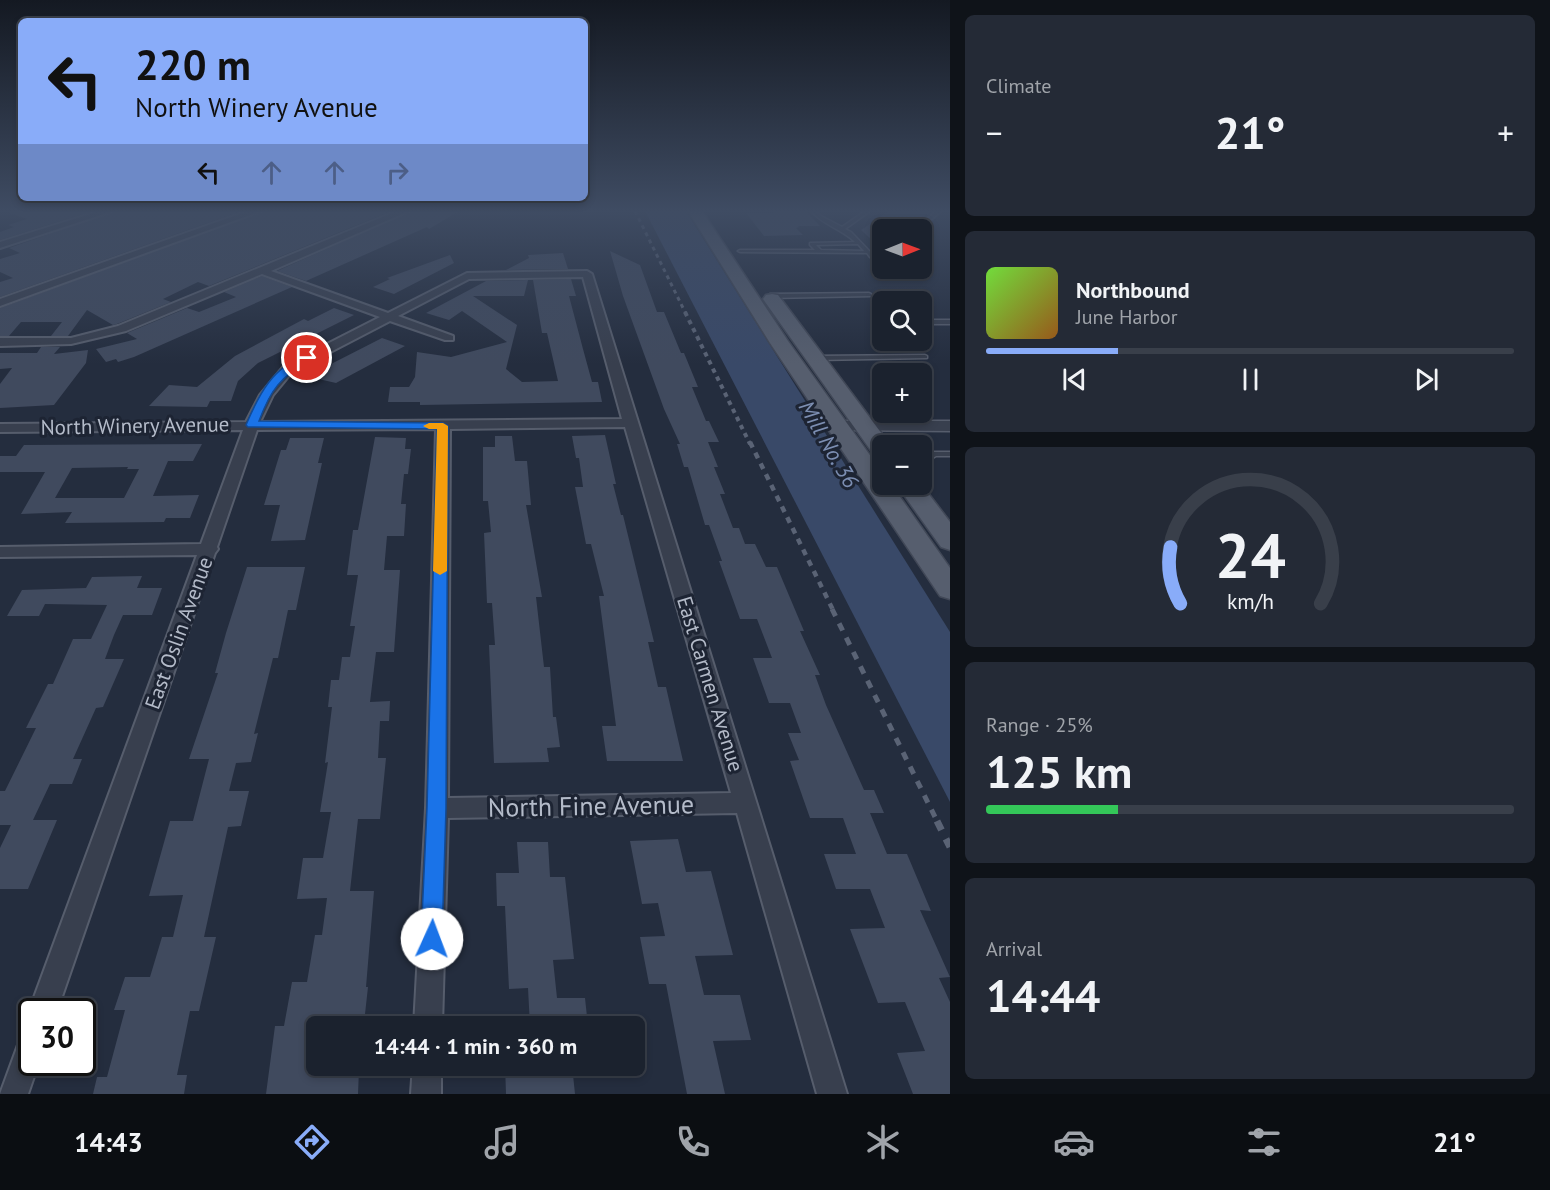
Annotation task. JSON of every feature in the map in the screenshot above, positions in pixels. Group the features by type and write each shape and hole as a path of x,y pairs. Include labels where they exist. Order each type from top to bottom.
{"main road":[{"path":"728,262 780,343 950,589"},
{"path":"747,262 872,437"},
{"path":"916,495 950,541"}],"street":[{"path":"0,303 115,262"},
{"path":"0,342 71,341 122,329 283,262"},
{"path":"262,271 449,338"},
{"name":"East Oslin Avenue","path":"48,998 210,549 252,425 263,396 273,382 288,369 387,315 467,276 587,274"},
{"name":"East Carmen Avenue","path":"587,274 832,1094"},
{"name":"North Winery Avenue","path":"0,428 630,423"},
{"path":"428,1016 436,808 443,426"},
{"path":"837,426 950,426"},
{"path":"0,552 210,549"},
{"name":"North Fine Avenue","path":"436,808 746,803"},
{"path":"13,1094 20,1076"},
{"path":"426,1094 427,1076"}],"lane":[{"path":"770,296 868,296"},
{"path":"932,322 950,322"},
{"path":"815,358 925,357"},
{"path":"932,455 950,454"}],"water":[{"name":"Mill No. 36","path":"671,262 718,262 950,632 950,802"}],"building":[{"path":"0,262 98,262 0,297 0,282 13,278 0,272"},
{"path":"125,262 267,262 209,286 198,282 163,299 171,302 117,324 113,325 87,310 68,336 51,336 62,322 21,322 9,336 0,336 0,308"},
{"path":"297,262 348,262 306,281 277,271"},
{"path":"431,262 454,263 394,294 373,287 390,279 387,278"},
{"path":"521,262 566,262 568,269 506,270"},
{"path":"613,262 634,262 640,265 657,312 664,312 681,353 684,353 698,387 692,387 706,421 709,421 719,442 708,442 718,467 714,467 725,494 720,494 733,528 739,528 745,544 755,544 766,567 777,567 804,631 800,631 820,675 815,675 826,705 864,790 874,790 884,813 870,813 887,854 907,854 931,911 920,910 950,977 939,978 950,1002 950,1094 913,1094 897,1053 925,1051 905,1002 878,1003 850,929 885,928 870,889 836,889 824,854 856,854 843,818 810,818 790,761 799,760 788,733 801,733 790,703 769,703 753,658 772,658 757,619 740,619 709,525 705,525 688,467 684,467 677,444 680,444 664,409 623,296"},
{"path":"262,276 292,287 134,357 118,362 116,359 106,362 96,349 137,339 127,333 187,308 199,312 236,297 224,292"},
{"path":"571,279 576,296 569,296 592,382 598,382 602,402 420,405 420,402 388,402 390,387 409,387 415,377 417,352 451,357 507,342 462,311 449,320 426,313 486,281 528,280 524,296 473,296 517,325 506,369 522,382 558,381 547,333 542,333 533,280"},
{"path":"334,308 354,315 258,363 238,381 231,401 210,401 207,407 149,406 169,385 197,387 235,356 304,319 308,321"},
{"path":"382,338 405,346 336,383 314,378 333,363"},
{"path":"41,347 60,347 54,354 88,350 86,363 54,405 0,408 0,384 12,368 0,369 0,353 37,353"},
{"path":"605,435 616,484 613,484 621,515 623,515 654,642 648,642 658,687 666,687 683,761 607,761 602,726 616,726 599,596 604,596 591,544 586,544 575,487 583,487 579,458 576,458 572,436"},
{"path":"495,436 512,436 515,461 527,461 531,505 526,505 542,597 536,597 544,667 550,667 553,717 556,717 560,747 547,748 549,762 494,763 489,645 495,645 492,603 487,603 484,533 491,532 488,501 483,501 483,447 495,447"},
{"path":"375,437 406,438 405,449 411,449 408,474 404,474 401,504 406,504 404,536 387,536 384,570 400,570 394,652 376,652 370,702 390,701 389,721 380,721 378,758 386,758 380,819 358,819 350,891 374,891 365,1014 306,1016 306,1076 359,1076 358,1094 266,1094 275,1026 284,1026 292,982 307,982 315,935 322,935 327,898 297,899 303,858 323,858 331,812 320,812 328,762 325,763 332,707 328,707 331,680 339,680 342,657 350,657 355,626 350,626 358,575 347,575 353,530 358,530"},
{"path":"290,438 324,438 318,463 322,463 305,540 271,541 280,505 264,505 281,450 286,450"},
{"path":"202,444 193,461 168,461 153,496 199,495 190,518 166,518 164,522 65,523 72,512 21,514 45,472 0,472 0,456 16,456 24,445","holes":["128,467 127,469 139,469 124,498 55,498 72,468"]},
{"path":"247,567 305,567 296,610 288,610 278,658 273,658 254,734 258,733 251,762 236,763 229,791 249,791 241,826 228,827 204,937 216,937 199,1011 190,1011 177,1075 187,1075 184,1094 93,1094 97,1077 107,1077 125,1010 114,1010 125,977 150,977 162,937 173,937 183,895 149,896 170,821 193,821 209,759 189,759 218,673 215,673"},
{"path":"142,576 137,588 162,588 152,615 123,615 114,635 105,659 124,659 103,707 96,708 73,759 82,759 72,784 50,784 33,820 57,820 28,889 0,889 0,848 11,825 0,825 0,791 5,791 36,728 26,728 48,684 53,684 73,639 91,639 107,605 45,604 39,616 7,616 22,590 86,588 92,577"},
{"path":"678,839 686,872 711,871 733,955 695,956 704,995 740,995 751,1040 713,1041 725,1094 687,1094 666,984 649,984 640,937 665,936 658,903 642,904 630,841"},
{"path":"517,842 548,842 550,877 565,877 574,959 553,960 557,998 585,998 587,1016 529,1016 528,988 509,989 505,906 497,906 496,873 519,873"},
{"path":"505,1076 573,1076 575,1094 506,1094"}],"railway":[{"path":"660,262 686,314"},
{"path":"685,312 750,444"},
{"path":"750,442 833,610"},
{"path":"832,609 938,823"},
{"path":"938,823 950,847"}],"slow traffic":[{"path":"429,426 443,426 440,571"}],"route":[{"path":"307,358 288,369 273,382 263,396 252,425 443,426 432,939"}]}
